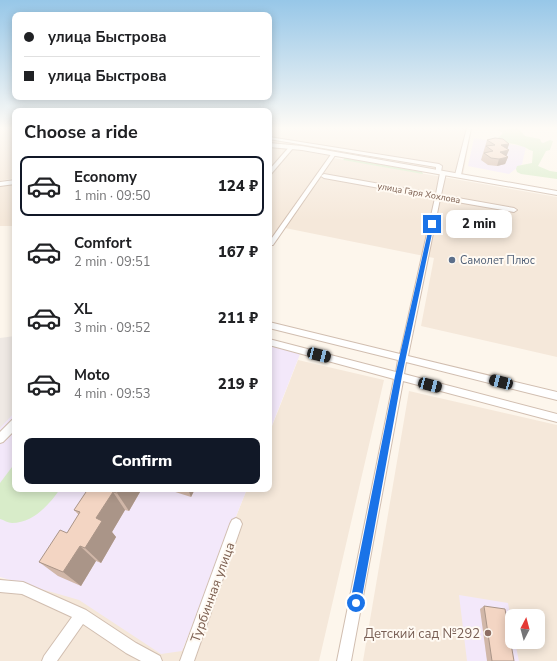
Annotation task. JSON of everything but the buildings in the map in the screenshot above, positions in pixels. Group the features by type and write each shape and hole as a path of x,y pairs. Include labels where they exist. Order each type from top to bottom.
{"street":[{"path":"272,170 282,159"},
{"path":"272,244 331,159"},
{"path":"375,159 557,193"},
{"path":"458,175 462,159"},
{"path":"344,661 399,376 438,196 440,172"},
{"name":"улица Гаря Хохлова","path":"324,176 514,210"},
{"path":"0,184 12,182"},
{"path":"272,326 557,396"},
{"path":"272,343 557,418"},
{"path":"0,439 12,426"},
{"name":"Турбинная улица","path":"187,661 236,524"},
{"path":"0,586 23,588 81,614 131,648 155,661"},
{"path":"49,661 81,614"}],"shaded area":[{"path":"0,159 12,159 12,179 0,181"},
{"path":"272,159 328,159 272,238"},
{"path":"332,159 557,197 557,357 421,326 434,258 285,228"},
{"path":"365,159 466,159 463,175"},
{"path":"470,159 523,159 522,164 509,174 468,166"},
{"path":"12,184 12,226 0,226 0,186"},
{"path":"12,336 12,415 0,429 0,338"},
{"path":"272,346 300,354 272,425"},
{"path":"298,360 384,380 319,661 0,661 0,578 77,598 161,652 184,648 246,492 272,492 272,426"},
{"path":"409,391 557,425 557,661 363,661"},
{"path":"12,415 12,492 246,492 182,651 161,654 79,600 0,577 0,428"},
{"name":"Детский сад №292","path":"459,595 508,603 509,609 505,609 505,649 516,649 519,661 467,661"}],"green space":[{"path":"350,159 422,172 423,174 343,160"},
{"path":"532,159 542,159 538,166 557,172 557,179 521,174 517,172 517,166 532,163"},
{"path":"12,467 12,492 58,492 46,507 34,516 20,522 9,523 0,519 0,483"}],"place":[{"name":"Самолет Плюс","path":"452,260"},
{"name":"Детский сад №292","path":"488,633"}],"route":[{"path":"356,603 399,376 432,224"}]}
